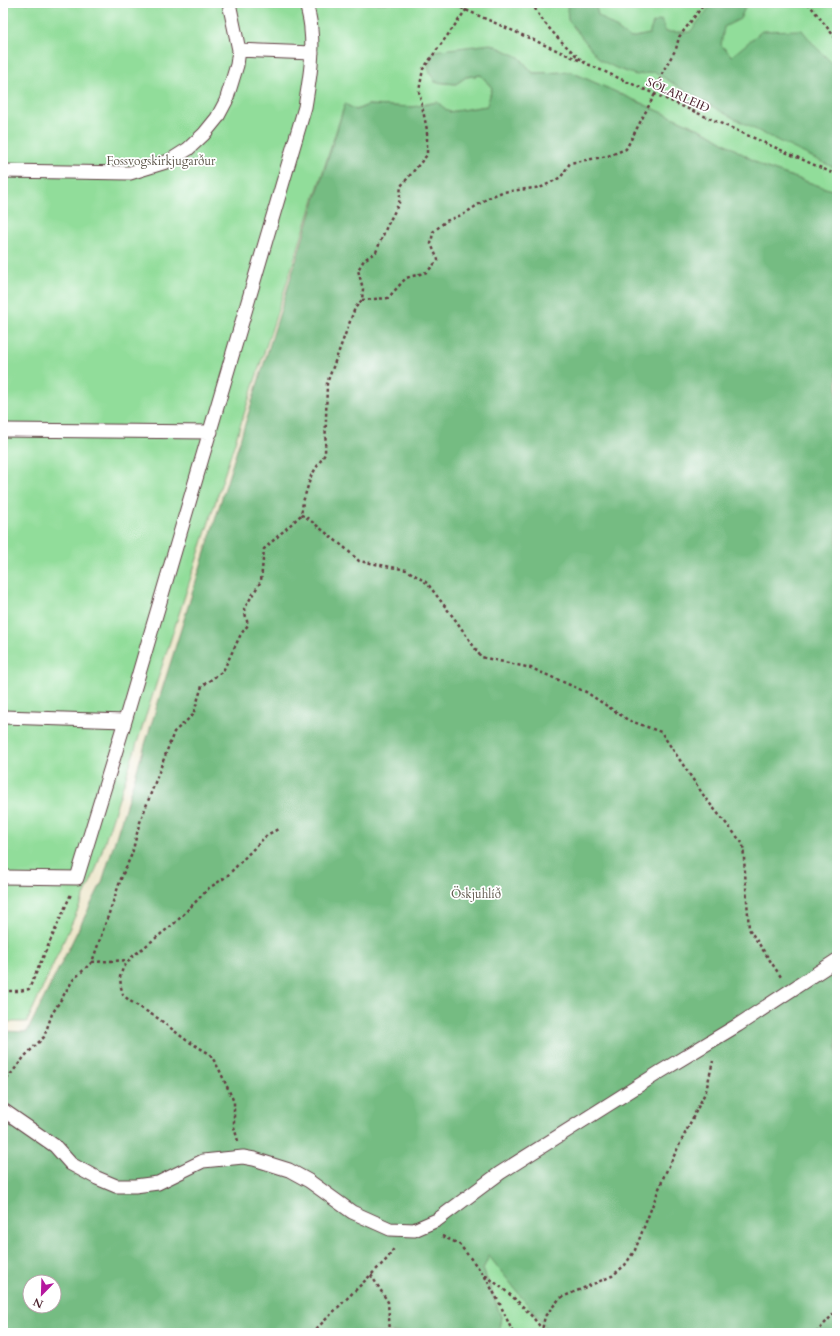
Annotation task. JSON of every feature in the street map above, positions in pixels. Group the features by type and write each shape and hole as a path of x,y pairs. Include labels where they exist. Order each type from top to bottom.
{"lane":[{"path":"3,171 130,173 169,162 188,149 204,134 217,118 226,101 237,65 239,50 229,3"},
{"path":"3,877 77,878 211,432 305,107 312,53 311,30 306,3"},
{"path":"239,50 312,53"},
{"path":"3,430 211,432"},
{"path":"3,717 125,721"},
{"path":"3,1110 55,1146 71,1164 116,1186 135,1186 158,1183 203,1161 243,1157 289,1170 309,1181 352,1212 390,1229 414,1230 437,1220 500,1174 660,1072 776,1001 837,960"}],"path":[{"path":"450,3 585,63"},
{"path":"3,1084 25,1056 44,1037 52,1014 73,980 92,962 122,876 132,854 139,825 174,732 193,715 202,686 223,671 241,634 248,625 244,609 261,581 264,549 301,516 303,502 311,476 325,454 327,383 355,308 362,300 363,289 358,270 364,260 376,252 399,203 401,186 427,155 427,130 419,91 422,69 471,3"},
{"name":"SÓLARLEIÐ","path":"532,3 536,11 566,47 585,63 837,176"},
{"path":"362,300 388,298 406,278 427,272 438,260 431,244 433,232 446,221 464,214 488,198 502,192 542,187 561,177 570,163 608,156 626,149 655,94 663,71 676,50 679,37 705,3"},
{"path":"808,3 837,40"},
{"path":"301,516 306,517 359,561 406,570 427,583 457,622 481,657 531,668 586,692 628,720 661,732 706,799 743,844 749,929 783,980"},
{"path":"254,1159 244,1150 239,1142 234,1127 234,1102 219,1069 210,1054 186,1040 159,1019 130,1001 123,995 120,977 123,968 130,960 176,922 209,888 226,877 267,835 278,829"},
{"path":"3,991 19,991 29,989 77,878"},
{"path":"92,962 130,960"},
{"path":"542,1330 545,1316 560,1298 612,1276 625,1265 635,1250 664,1176 706,1091 714,1058 711,1041"},
{"path":"312,1333 387,1259 396,1246 397,1240 390,1229"},
{"path":"414,1230 438,1235 459,1244 484,1275 500,1304 513,1333"},
{"path":"371,1274 388,1302 390,1333"},
{"path":"484,1275 528,1311 544,1333"},
{"path":"816,1333 837,1310"}],"green space":[{"name":"Fossvogskirkjugarður","path":"3,3 837,3 837,192 764,167 708,133 571,72 533,73 519,57 428,68 435,82 456,84 466,77 481,75 492,88 487,106 449,112 437,102 413,107 368,105 356,110 345,104 95,872 27,1022 3,1022"},
{"path":"567,3 595,3 598,15 630,38 649,34 653,23 661,20 666,32 690,32 713,3 747,3 740,19 724,27 721,45 732,56 762,31 802,30 814,45 837,68 837,169 767,136 699,99 655,72 636,75 616,68 600,60 568,20"},
{"name":"Öskjuhlíð","path":"491,44 519,57 533,73 571,72 708,133 764,167 837,192 837,1333 550,1333 489,1256 483,1269 501,1317 498,1333 3,1333 3,1031 27,1032 102,882 345,104 356,110 368,105 413,107 437,102 449,112 487,106 492,88 481,75 466,77 456,84 435,82 428,68 433,51"},
{"path":"489,1255 550,1333 498,1333 501,1317 483,1269"}]}
